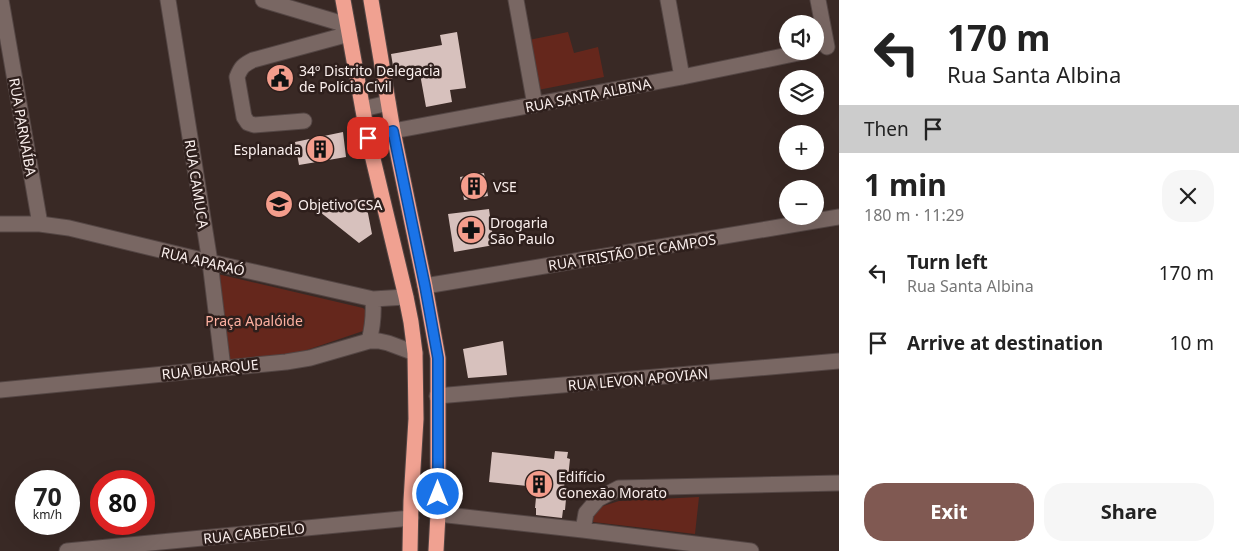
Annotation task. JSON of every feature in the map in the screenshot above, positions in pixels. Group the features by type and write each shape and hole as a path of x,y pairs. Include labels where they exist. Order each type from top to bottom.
{"highway":[{"path":"343,0 368,138 406,297 415,353 416,419 410,551"},
{"path":"370,0 393,131 438,358 438,514 436,551"}],"street":[{"name":"RUA PARNAÍBA","path":"2,0 40,224"},
{"name":"RUA CAMUCA","path":"168,0 210,262 223,368"},
{"path":"263,0 348,29"},
{"path":"516,0 535,104"},
{"path":"668,0 682,77"},
{"path":"818,0 827,47"},
{"path":"304,122 254,125 248,123 244,116 237,77 239,72 243,65 252,60 348,29"},
{"name":"RUA SANTA ALBINA","path":"368,138 393,131 779,57"},
{"path":"363,109 388,103"},
{"name":"RUA TRISTÃO DE CAMPOS","path":"425,286 839,217"},
{"name":"RUA APARAÓ","path":"0,224 40,224 69,228 373,299 406,297"},
{"path":"368,341 373,321 373,299"},
{"name":"RUA BUARQUE","path":"0,390 286,362 310,358 368,341 388,343 415,353"},
{"name":"RUA LEVON APOVIAN","path":"438,396 839,361"},
{"path":"583,530 586,512 598,499 619,488 839,483"},
{"path":"438,514 751,551"},
{"name":"RUA CABEDELO","path":"67,551 411,518"}],"green space":[{"path":"568,32 574,53 598,47 604,77 538,90 529,40"},
{"name":"Praça Apalóide","path":"209,272 363,308 373,317 369,329 295,354 223,361"},
{"path":"699,497 695,534 593,522 594,513 600,507 619,501"}],"building":[{"path":"457,32 466,88 450,90 452,102 426,107 420,74 395,78 391,54 442,45 440,35"},
{"name":"Esplanada","path":"343,132 346,157 299,165 295,142"},
{"name":"VSE","path":"484,173 488,196 464,200 460,177"},
{"path":"365,198 372,234 359,243 320,212 326,205"},
{"name":"Drogaria São Paulo","path":"489,209 494,245 454,252 448,214"},
{"path":"503,341 507,375 468,378 463,349"},
{"name":"Edifício Conexão Morato","path":"555,451 568,452 567,458 570,459 568,478 565,478 564,488 567,488 565,510 563,510 562,518 536,515 537,487 489,482 492,452 554,459"}],"place":[{"name":"34º Distrito Delegacia de Polícia Civil","path":"280,78"},
{"name":"Esplanada","path":"320,149"},
{"name":"VSE","path":"474,186"},
{"name":"Objetivo CSA","path":"279,204"},
{"name":"Drogaria São Paulo","path":"471,230"},
{"name":"Edifício Conexão Morato","path":"539,484"}],"route":[{"path":"368,138 393,131 425,286 438,358 438,494"}]}
